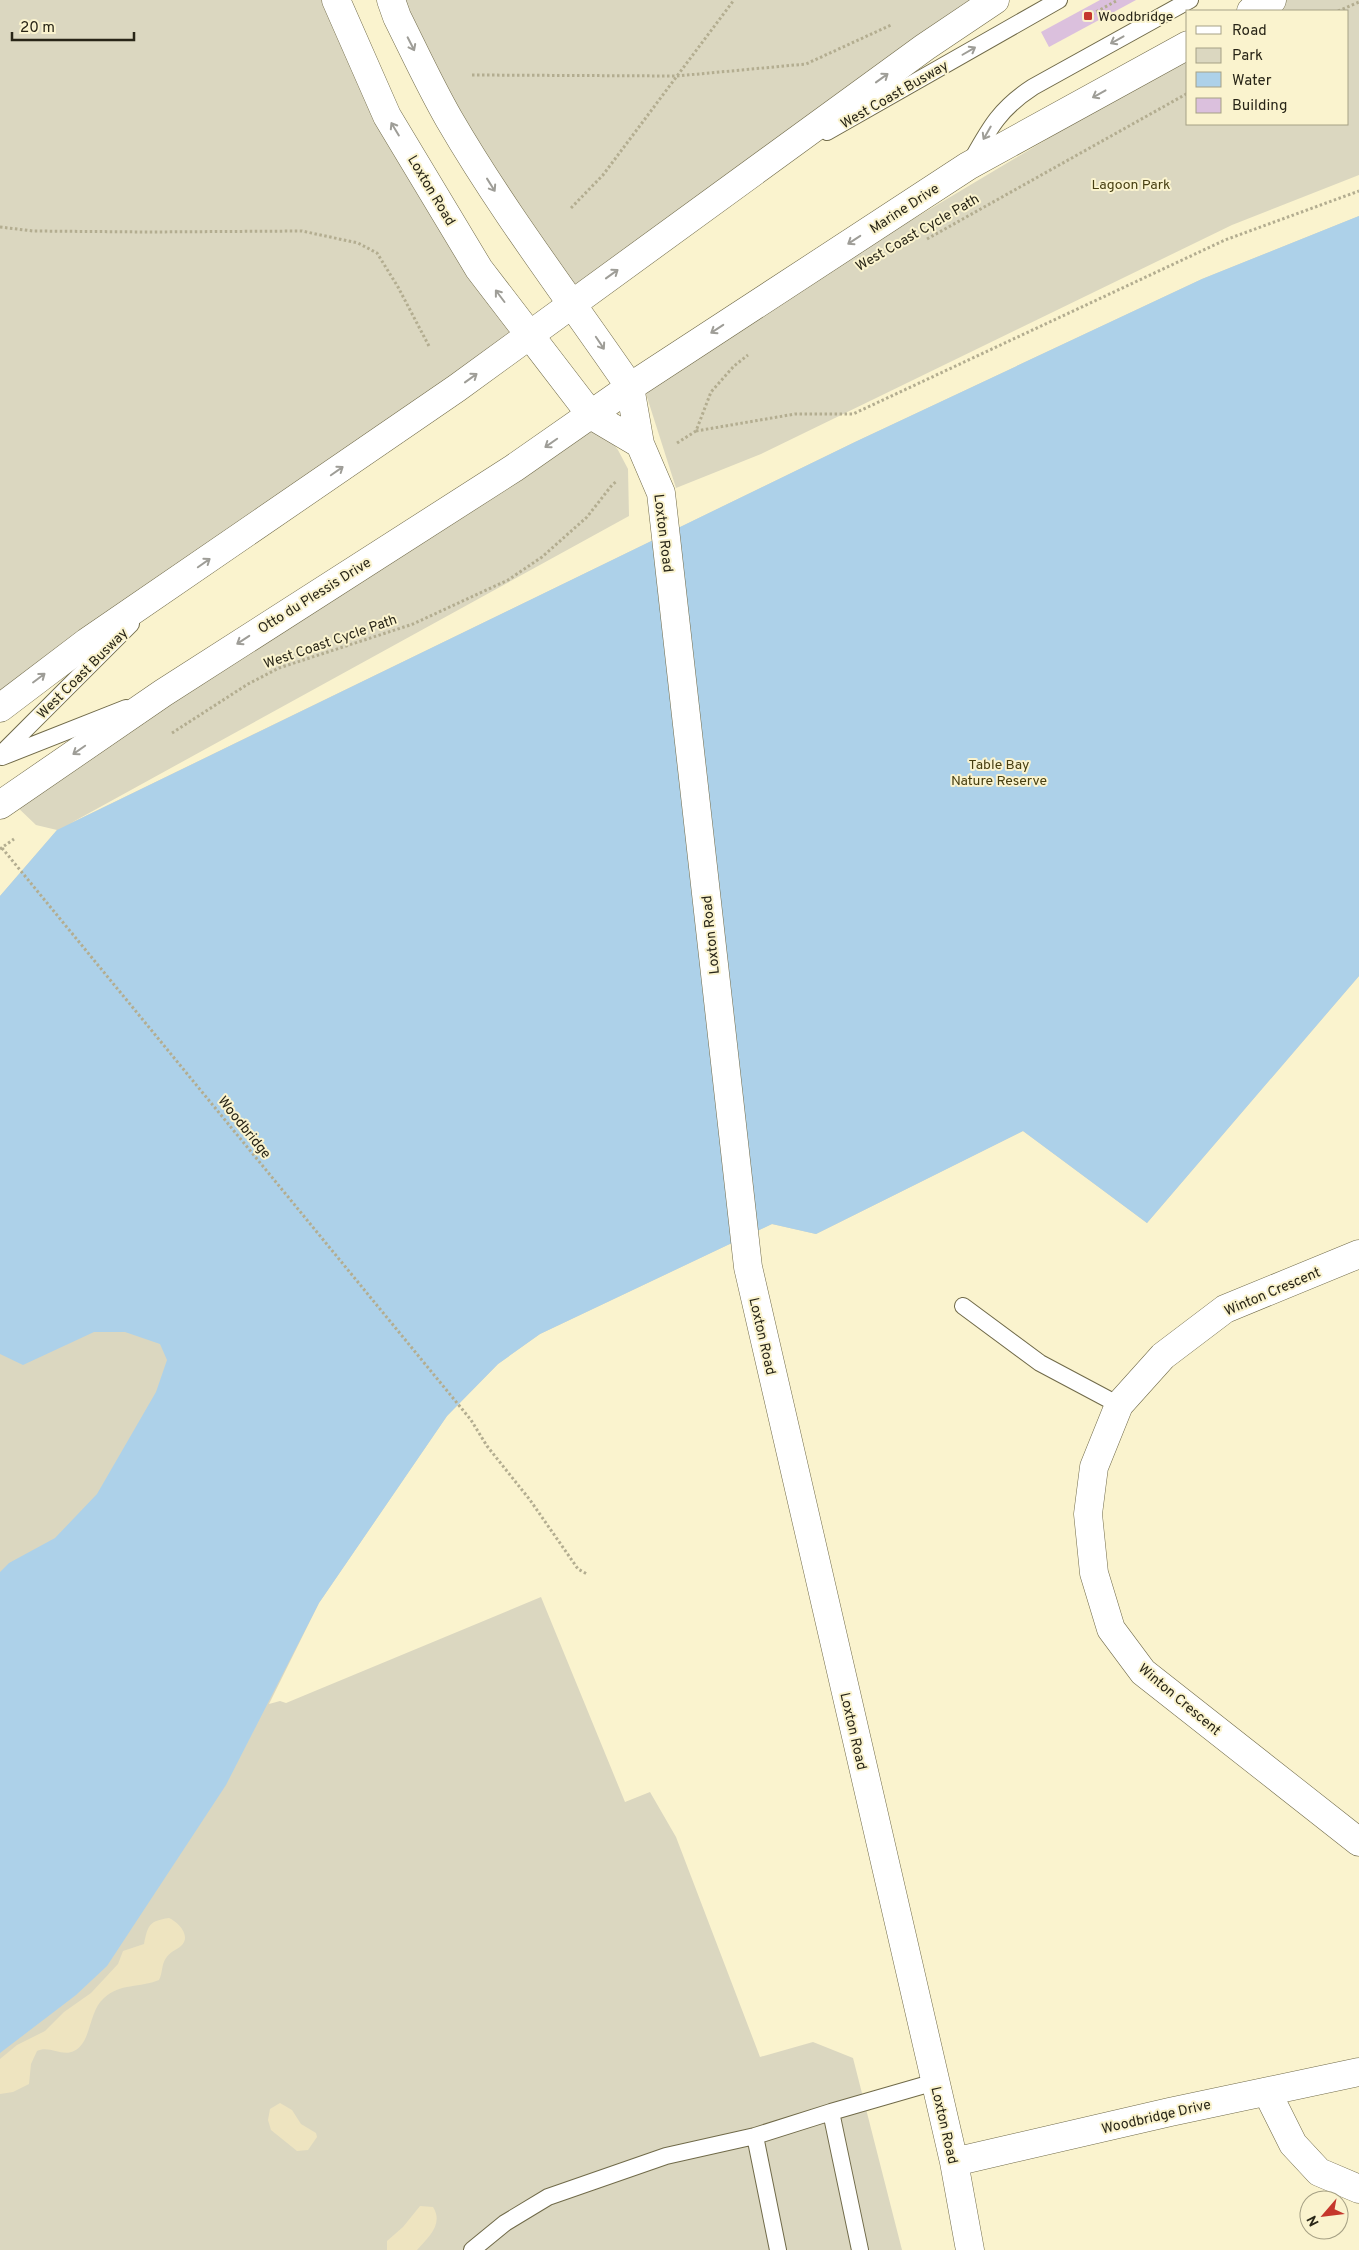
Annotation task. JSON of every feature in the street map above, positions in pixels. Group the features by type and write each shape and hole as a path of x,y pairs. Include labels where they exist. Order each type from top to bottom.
{"street":[{"name":"Loxton Road","path":"336,0 387,116 479,269 592,415 640,444"},
{"name":"Loxton Road","path":"391,0 397,17 448,118 524,238 573,303 630,387 640,444 661,493 748,1267 954,2162 970,2250"},
{"path":"0,708 87,642 164,591 457,388 925,47 995,0"},
{"path":"1253,10 1272,0"},
{"name":"Marine Drive","path":"630,387 968,166 1186,46"},
{"name":"Otto du Plessis Drive","path":"0,805 163,693 514,468 630,387"},
{"name":"Winton Crescent","path":"1359,1254 1225,1309 1163,1356 1119,1405 1094,1466 1088,1514 1094,1573 1111,1629 1143,1672 1359,1842"},
{"name":"Woodbridge Drive","path":"954,2162 1359,2072"},
{"path":"1267,2092 1293,2144 1319,2172 1359,2190"},
{"name":"Loxton Road","path":"964,2216 979,2250"}],"lane":[{"name":"West Coast Busway","path":"730,188 1059,0"},
{"path":"968,166 1001,112 1016,98 1190,0"},
{"name":"West Coast Busway","path":"0,756 164,591"},
{"name":"West Coast Busway","path":"0,756 163,693"},
{"path":"963,1306 1040,1363 1119,1405"},
{"path":"472,2250 505,2223 548,2197 666,2156 755,2136 935,2082"},
{"path":"831,2112 860,2250"},
{"path":"755,2136 778,2250"}],"path":[{"path":"572,208 603,175 734,0"},
{"path":"1340,10 1359,2"},
{"path":"472,75 677,76 806,64 897,23"},
{"name":"West Coast Cycle Path","path":"923,240 1186,95"},
{"path":"754,350 734,366 712,392 696,431 795,414 853,414 1225,240 1359,191"},
{"path":"0,227 34,231 91,232 302,231 358,243 377,252 430,348"},
{"name":"West Coast Cycle Path","path":"164,738 248,684 279,668 413,624 508,580 542,557 587,517 612,484"},
{"path":"1,848 18,836"},
{"name":"Woodbridge","path":"1,848 471,1420 487,1446 530,1500 578,1569 587,1574"}],"green space":[{"path":"0,0 336,0 358,52 530,335 0,708"},
{"path":"391,0 995,0 573,303"},
{"name":"Lagoon Park","path":"1287,0 1359,0 1359,175 1232,225 761,454 676,488 646,394 689,353 1186,56 1186,125 1349,125 1349,10 1265,10"},
{"name":"Table Bay Nature Reserve","path":"1359,216 1359,976 1147,1223 1023,1131 816,1234 772,1224 540,1334 498,1364 447,1416 319,1603 269,1704 280,1701 286,1703 541,1597 625,1802 650,1792 676,1837 760,2057 813,2042 853,2058 902,2250 0,2250 0,896 57,830 36,825 13,803 594,418 618,450 628,469 629,516 71,823 855,442 1202,279"}],"sand":[{"path":"169,1918 180,1926 185,1938 181,1946 166,1958 159,1980 110,1993 95,2011 80,2047 65,2053 46,2049 37,2051 31,2064 29,2084 13,2092 0,2094 0,2059 17,2045 45,2031 64,2012 91,1993 118,1964 123,1951 144,1944 150,1925"},
{"path":"280,2103 292,2110 301,2124 316,2133 317,2137 308,2150 297,2151 271,2130 268,2120 270,2109"},
{"path":"420,2206 433,2207 436,2213 436,2225 430,2236 417,2250 387,2250 387,2241 403,2227"}],"water":[{"name":"Table Bay Nature Reserve","path":"1359,216 1359,976 1147,1223 1023,1131 816,1234 772,1224 540,1334 498,1364 447,1416 319,1603 226,1785 107,1966 76,1995 0,2053 0,1572 9,1563 55,1538 97,1494 156,1392 167,1360 160,1344 125,1332 94,1332 23,1365 0,1354 0,896 57,830 855,442 1202,279"}],"building":[{"name":"Woodbridge","path":"1100,0 1136,0 1049,47 1041,32"}],"place":[{"name":"Woodbridge","path":"1088,16"}]}
